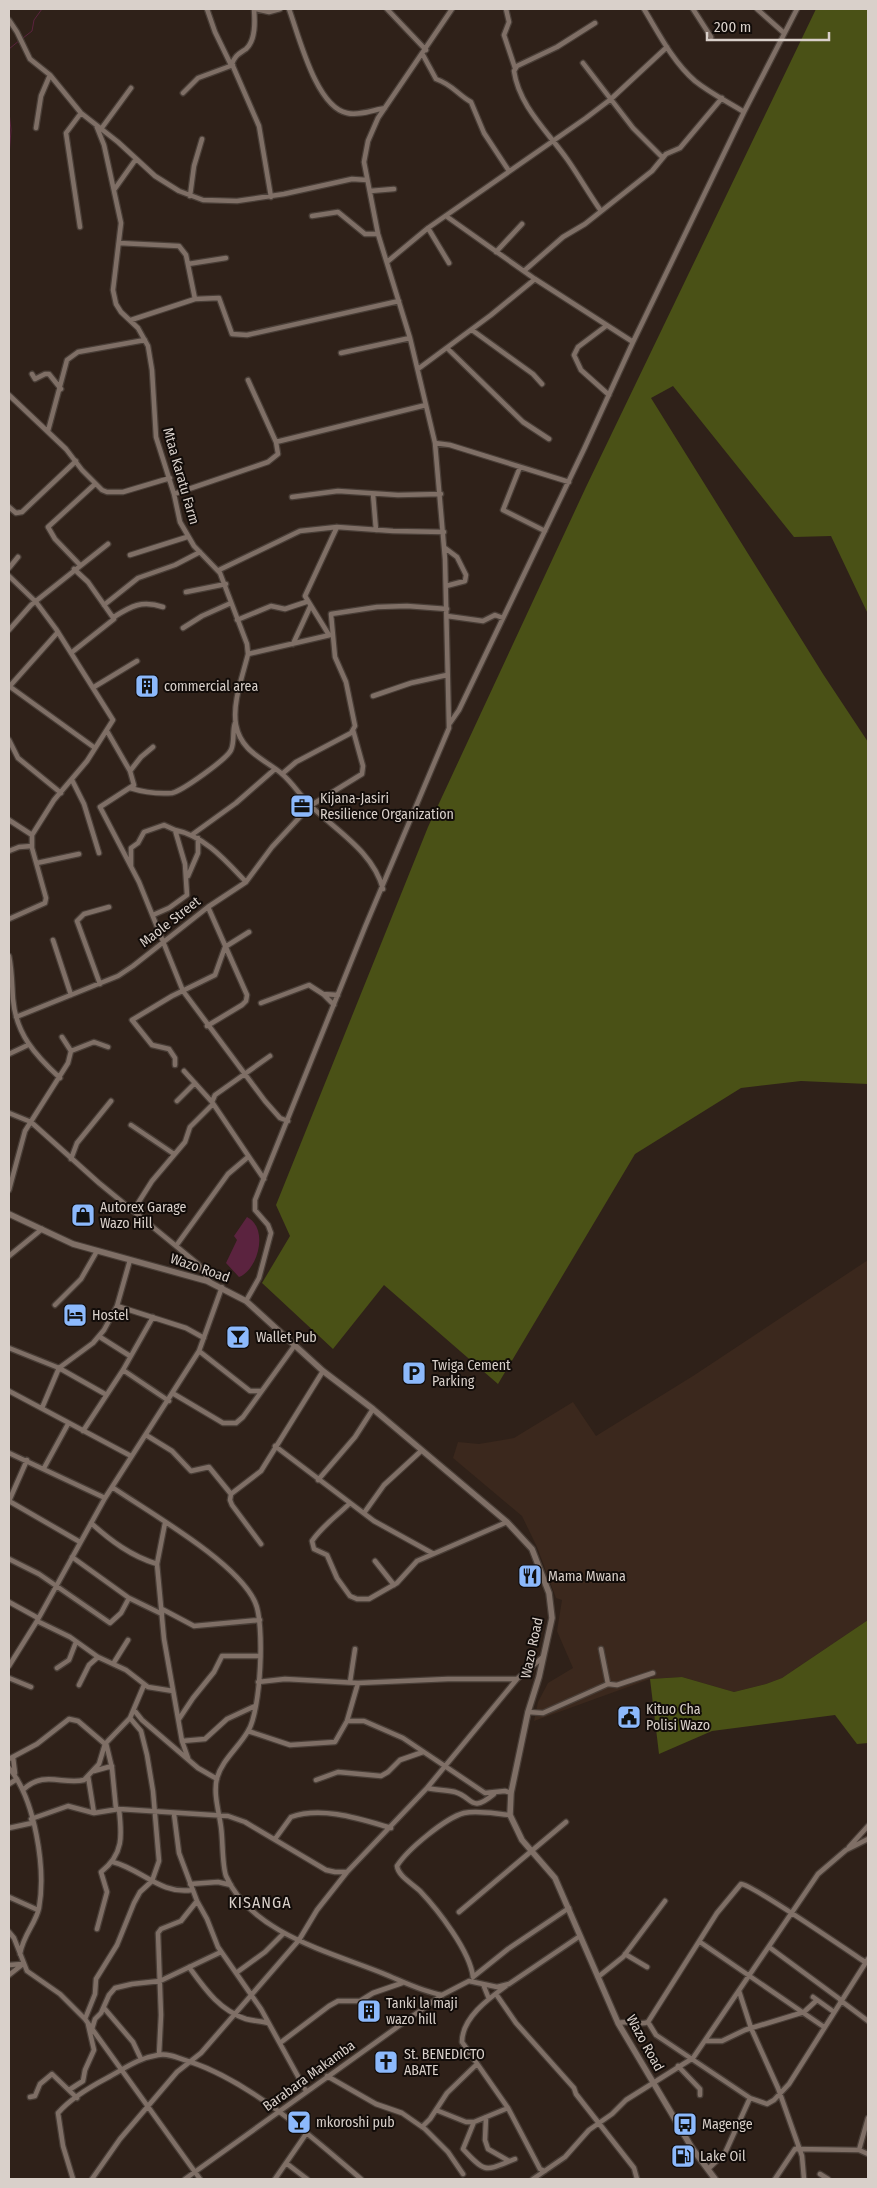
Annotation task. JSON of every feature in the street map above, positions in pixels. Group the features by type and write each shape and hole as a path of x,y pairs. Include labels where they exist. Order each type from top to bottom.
{"main road":[{"name":"Wazo Road","path":"9,1214 73,1244 210,1282 246,1301 323,1371 373,1409 507,1522 532,1549 549,1593 552,1618 544,1656 528,1712 511,1793 510,1815 522,1840 533,1850 555,1878 618,2023 652,2082 715,2179"}],"street":[{"path":"207,9 215,32 227,53 259,126 271,196"},
{"path":"183,94 195,80 232,66 237,54 247,48 250,42 255,24 255,9 269,12 280,9"},
{"path":"290,9 300,42 323,93 331,105 348,113 359,114 385,108"},
{"path":"386,9 424,52 436,79 452,85 460,96 471,102 484,132 509,171"},
{"path":"246,1301 259,1278 271,1238 270,1229 258,1214 254,1205 450,723 445,548 435,443 410,338 378,234 364,162 374,128 385,108 452,9"},
{"path":"506,9 509,22 504,35 515,68 519,90 526,104 600,211"},
{"path":"644,9 667,47 694,79 744,112"},
{"path":"693,9 712,37"},
{"path":"757,9 784,33"},
{"path":"450,723 456,716 502,618 546,531 633,342 744,112 797,9"},
{"path":"9,20 30,59 50,75 81,112 168,185 190,196 204,200 237,201 352,179 367,180"},
{"path":"515,68 595,23"},
{"path":"387,262 428,228 611,99 667,47"},
{"path":"227,53 237,54"},
{"path":"583,63 633,128 662,158"},
{"path":"36,128 41,96 50,75"},
{"path":"101,129 130,88"},
{"path":"524,271 563,237 657,167 662,158 680,148 688,141 722,98"},
{"path":"80,227 66,132 81,112"},
{"name":"Mtaa Karatu Farm","path":"96,125 104,145 121,223 113,290 116,304 121,312 131,320 144,340 152,370 156,437 170,478 180,522 187,537 218,570 226,584 231,603 247,644 248,654 238,696 236,722 244,745 282,774 310,806 368,858 379,875 383,889"},
{"path":"190,196 194,166 202,139"},
{"path":"114,190 136,159"},
{"path":"370,191 394,189"},
{"path":"312,216 338,212 365,234 378,234"},
{"path":"446,216 534,279 633,342"},
{"path":"496,252 522,224"},
{"path":"428,228 449,263"},
{"path":"119,243 180,246 186,255 195,299"},
{"path":"188,264 226,258"},
{"path":"418,369 472,330 534,279"},
{"path":"131,320 195,299 219,298 232,334 235,336 399,301"},
{"path":"606,326 578,347 574,355 581,370 609,395"},
{"path":"472,330 533,374 542,384"},
{"path":"341,353 410,338"},
{"path":"48,431 61,389 67,360 74,354 144,340"},
{"path":"447,348 528,427 549,439"},
{"path":"32,374 35,379 49,374 61,389"},
{"path":"174,494 268,462 278,454 276,442 248,380"},
{"path":"9,394 48,431 95,484 107,492 123,492 170,478"},
{"path":"276,442 426,405"},
{"path":"435,443 450,445 569,482"},
{"path":"9,507 16,513 22,512 76,461"},
{"path":"520,467 503,510 546,531"},
{"path":"80,565 55,539 48,527 95,484"},
{"path":"292,497 338,491 373,494 441,494"},
{"path":"373,494 376,530"},
{"path":"218,570 300,531 338,527 444,532"},
{"path":"331,635 306,602 304,596 319,569 338,527"},
{"path":"130,555 187,537"},
{"path":"9,630 36,602 108,544"},
{"path":"445,548 457,557 466,575 465,581 446,586"},
{"path":"104,604 138,578 175,565 200,552"},
{"path":"9,568 18,557"},
{"path":"74,570 88,582 114,617"},
{"path":"9,576 36,602 58,632 112,717 107,731 32,835 32,846 46,898 45,903 9,918"},
{"path":"186,592 226,584"},
{"path":"238,620 270,606 285,609 306,602"},
{"path":"184,628 202,616 231,603"},
{"path":"71,653 114,617 131,606 150,604 163,607"},
{"path":"282,774 290,766 353,730 355,723 352,707 346,682 335,657 330,616 377,607 407,606 447,609"},
{"path":"293,644 310,607"},
{"path":"447,616 483,621 495,615 502,618"},
{"path":"58,632 9,686 95,748"},
{"path":"248,654 331,635"},
{"path":"94,687 137,661"},
{"path":"373,696 411,684 448,676"},
{"path":"130,788 166,793 185,787 219,763 230,752 236,722"},
{"name":"Maole Street","path":"16,1018 118,976 208,906 246,882 272,847 310,806 362,774 363,766 353,730"},
{"path":"107,731 130,771 134,782 130,788 112,797 100,807 153,915 182,991 273,1110 280,1118 288,1121"},
{"path":"9,740 18,758 61,793"},
{"path":"130,771 141,757 153,747"},
{"path":"193,834 236,803 275,769"},
{"path":"72,780 84,804 99,853"},
{"path":"9,820 32,835"},
{"path":"131,868 131,848 138,843 144,832 161,825 193,834 226,861 246,882"},
{"path":"153,915 169,908 187,895 187,878 175,830"},
{"path":"187,878 196,858 198,838"},
{"path":"9,851 19,847 32,846"},
{"path":"37,864 79,854"},
{"path":"207,1026 246,1001 247,995 208,906"},
{"path":"100,984 77,921 84,914 109,907"},
{"path":"175,1065 175,1058 169,1049 152,1045 132,1020 182,991 215,975 226,945 249,932"},
{"path":"53,940 71,995"},
{"path":"9,956 16,1018 28,1045 60,1078"},
{"path":"261,1003 309,986 324,994 334,1005"},
{"path":"324,994 338,995"},
{"path":"9,1013 15,1012"},
{"path":"9,1190 19,1148 31,1122 68,1063 71,1051 62,1036"},
{"path":"71,1051 94,1042 108,1047"},
{"path":"9,1054 28,1045"},
{"path":"133,1211 152,1182 189,1136 190,1127 212,1103 215,1095 270,1056"},
{"path":"184,1071 212,1103 264,1179"},
{"path":"177,1100 195,1083"},
{"path":"71,1158 77,1143 111,1100"},
{"path":"9,1114 31,1122 133,1211 198,1264 210,1282"},
{"path":"130,1124 174,1154"},
{"path":"176,1246 228,1174 248,1157"},
{"path":"9,1256 42,1229"},
{"path":"55,1304 81,1279 98,1251"},
{"path":"42,1408 60,1368 100,1337 117,1306 130,1260"},
{"path":"9,1666 105,1498 131,1456 174,1394 199,1351 222,1287"},
{"path":"117,1306 186,1328 204,1338"},
{"path":"83,1431 105,1394 123,1370 152,1317"},
{"path":"100,1337 130,1356"},
{"path":"174,1394 223,1424 229,1424 243,1417 295,1345"},
{"path":"9,1348 60,1368 105,1394"},
{"path":"199,1351 250,1391 261,1391"},
{"path":"123,1370 168,1401"},
{"path":"231,1494 261,1471 323,1371"},
{"path":"9,1391 131,1456"},
{"path":"318,1480 355,1437 373,1409"},
{"path":"44,1468 68,1424"},
{"path":"146,1435 172,1451 191,1471 209,1467 231,1494 232,1505 261,1544"},
{"path":"275,1446 364,1513 432,1553"},
{"path":"364,1513 384,1485 421,1451"},
{"path":"9,1453 105,1498"},
{"path":"27,1460 9,1501 80,1542"},
{"path":"112,1487 198,1545 241,1579 256,1602 260,1620 260,1656 255,1706 248,1732 221,1769 217,1779 225,1873 233,1886 252,1909 283,1934 402,1982 442,1995"},
{"path":"350,1503 320,1530 312,1541 314,1549 327,1555 344,1588 357,1599 368,1599 394,1585 407,1574 417,1561 432,1553 507,1522"},
{"path":"90,1523 117,1544 141,1559 157,1564"},
{"path":"165,1523 157,1564 173,1691 182,1742 188,1758"},
{"path":"72,1556 130,1598 194,1626 260,1620"},
{"path":"9,1558 56,1586 110,1623 117,1618 130,1598"},
{"path":"375,1561 394,1585"},
{"path":"9,1602 98,1657 126,1670 144,1685 152,1689 173,1691"},
{"path":"112,1664 128,1640"},
{"path":"57,1668 69,1660 76,1642"},
{"path":"350,1682 355,1649"},
{"path":"601,1649 608,1684"},
{"path":"179,1719 193,1698 211,1677 222,1656 260,1656"},
{"path":"92,2179 120,2139 178,2072 190,2062 235,2013 299,1940 317,1910 347,1872 391,1828 427,1788 517,1679 544,1656"},
{"path":"79,1685 89,1665 98,1657"},
{"path":"528,1712 543,1713 608,1684 617,1685 653,1673"},
{"path":"9,1678 31,1686"},
{"path":"258,1682 285,1679 358,1683 448,1679 517,1679"},
{"path":"248,1732 290,1745 332,1743 338,1740 347,1721 358,1683"},
{"path":"23,1790 46,1779 78,1781 94,1771 102,1760 106,1743 130,1718 144,1685"},
{"path":"182,1742 205,1739 224,1721 255,1706"},
{"path":"134,1710 142,1720 198,1768 217,1779"},
{"path":"85,2019 95,1994 96,1979 117,1945 140,1892 152,1881 159,1861 155,1812 143,1739 136,1722 130,1718"},
{"path":"16,1777 11,1758 37,1744 69,1719 78,1721 106,1743 112,1766 121,1841 113,1862 101,1872 107,1892 97,1929"},
{"path":"347,1721 364,1721 377,1725 403,1738 478,1789 494,1794"},
{"path":"316,1780 338,1772 370,1777 381,1776 400,1760 423,1752"},
{"path":"94,1771 112,1766"},
{"path":"9,1768 23,1790 39,1856 38,1910 25,1935 20,1954"},
{"path":"88,1776 94,1813"},
{"path":"9,1784 16,1777"},
{"path":"427,1788 456,1792 475,1803 482,1802 494,1794 505,1791 511,1793"},
{"path":"9,1828 68,1806 94,1813 118,1809 174,1814 219,1815 238,1818 326,1870 347,1872"},
{"path":"509,1984 497,1987 483,1984 473,1979 468,1958 437,1911 420,1891 398,1872 397,1866 426,1838 456,1816 472,1812 510,1815"},
{"path":"174,1814 179,1853 192,1890 221,1952 252,1994 306,2091"},
{"path":"275,1840 291,1817 308,1814 353,1817 391,1828"},
{"path":"459,1912 566,1822"},
{"path":"534,2179 566,2157 589,2130 626,2100 693,2058 769,1947 789,1914 818,1874 846,1850 868,1826"},
{"path":"846,1850 868,1839"},
{"path":"113,1862 139,1872 152,1881 174,1890 192,1890"},
{"path":"190,1884 224,1882 233,1886"},
{"path":"618,2023 630,2020 642,2024 648,2022 727,1900 741,1884 756,1890 789,1914 867,1961 779,2095 767,2104 750,2098 656,2035 648,2022"},
{"path":"9,1897 38,1910"},
{"path":"159,2055 159,1932 181,1921 197,1901"},
{"path":"598,1977 625,1954 665,1901"},
{"name":"Barabara Makamba","path":"185,2179 442,1995 458,1985 473,1979 508,1949 569,1908"},
{"path":"9,1932 14,1938 23,1964 31,1975 66,1999 85,2019 200,2179"},
{"path":"236,1974 265,1952 283,1934"},
{"path":"545,2171 540,2169 508,2108 464,2047 462,2037 469,2020 489,1999 580,1936"},
{"path":"700,1942 824,2026"},
{"path":"769,1947 868,2021"},
{"path":"92,2029 95,2019 104,2008 109,1995 115,1988 160,1981 221,1952"},
{"path":"625,1954 647,1967"},
{"path":"9,1965 23,1964"},
{"path":"9,1975 23,1964"},
{"path":"189,1967 215,2001 226,2010 243,2018 268,2023"},
{"path":"280,2043 338,2001 360,2001 402,1982"},
{"path":"483,1984 489,1999"},
{"path":"739,1990 752,2028 778,2088 803,2161 804,2179"},
{"path":"496,1994 516,2023 574,2088 576,2094 634,2168 638,2179"},
{"path":"706,2041 722,2041 752,2028 804,2012 815,1999 834,2012"},
{"path":"104,2008 133,2042 141,2059"},
{"path":"69,2090 83,2081 85,2070 93,2054 88,2024"},
{"path":"73,2179 57,2117 60,2111 122,2068 141,2059 159,2055 176,2056 221,2074 278,2113 361,2179"},
{"path":"422,2127 436,2110 446,2093 477,2064"},
{"path":"678,2066 700,2089 700,2095"},
{"path":"30,2097 35,2096 40,2084 52,2074 77,2098"},
{"path":"327,2076 376,2104 402,2113 422,2127 448,2152 463,2174"},
{"path":"708,2169 725,2153 750,2098"},
{"path":"436,2110 466,2122 474,2122 508,2108"},
{"path":"486,2117 485,2140 488,2149 509,2162"},
{"path":"859,2150 868,2118"},
{"path":"474,2122 463,2149 471,2160 481,2166 494,2169 515,2159"},
{"path":"275,2179 306,2134"},
{"path":"775,2179 789,2155 798,2148 859,2150 868,2154"},
{"path":"286,2163 307,2179"},
{"path":"820,2174 828,2179"}],"shaded area":[{"path":"247,1217 254,1223 258,1231 258,1249 256,1259 251,1267 239,1277 226,1263 237,1240 234,1236"},
{"path":"868,1260 868,1620 782,1678 766,1684 734,1692 682,1677 650,1679 534,1721 538,1702 548,1683 573,1668 557,1631 562,1600 556,1598 537,1547 522,1516 453,1458 458,1442 479,1444 514,1438 573,1402 596,1436 693,1376"}],"green space":[{"path":"816,9 868,9 868,614 831,536 794,537 673,386 651,398 823,674 868,742 868,1084 801,1081 741,1088 635,1154 498,1384 384,1285 333,1349 262,1283 290,1236 276,1205 428,827 586,487"},
{"path":"868,1620 868,1743 857,1744 835,1715 712,1731 659,1754 650,1679 682,1677 734,1692 766,1684 782,1678"}],"waterway":[{"path":"23,38 32,31 34,20 42,9"},
{"path":"9,49 20,40"},
{"path":"9,112 11,130 9,156"}],"place":[{"name":"commercial area","path":"147,686"},
{"name":"Kijana-Jasiri Resilience Organization","path":"302,806"},
{"name":"Autorex Garage Wazo Hill","path":"83,1215"},
{"name":"Hostel","path":"75,1315"},
{"name":"Wallet Pub","path":"238,1337"},
{"name":"Twiga Cement Parking","path":"414,1373"},
{"name":"Mama Mwana","path":"530,1576"},
{"name":"Kituo Cha Polisi Wazo","path":"629,1717"},
{"name":"Tanki la maji wazo hill","path":"369,2011"},
{"name":"St. BENEDICTO ABATE","path":"386,2062"},
{"name":"mkoroshi pub","path":"299,2122"},
{"name":"Magenge","path":"685,2124"},
{"name":"Lake Oil","path":"683,2156"}],"district":[{"name":"KISANGA","path":"260,1902"}]}
